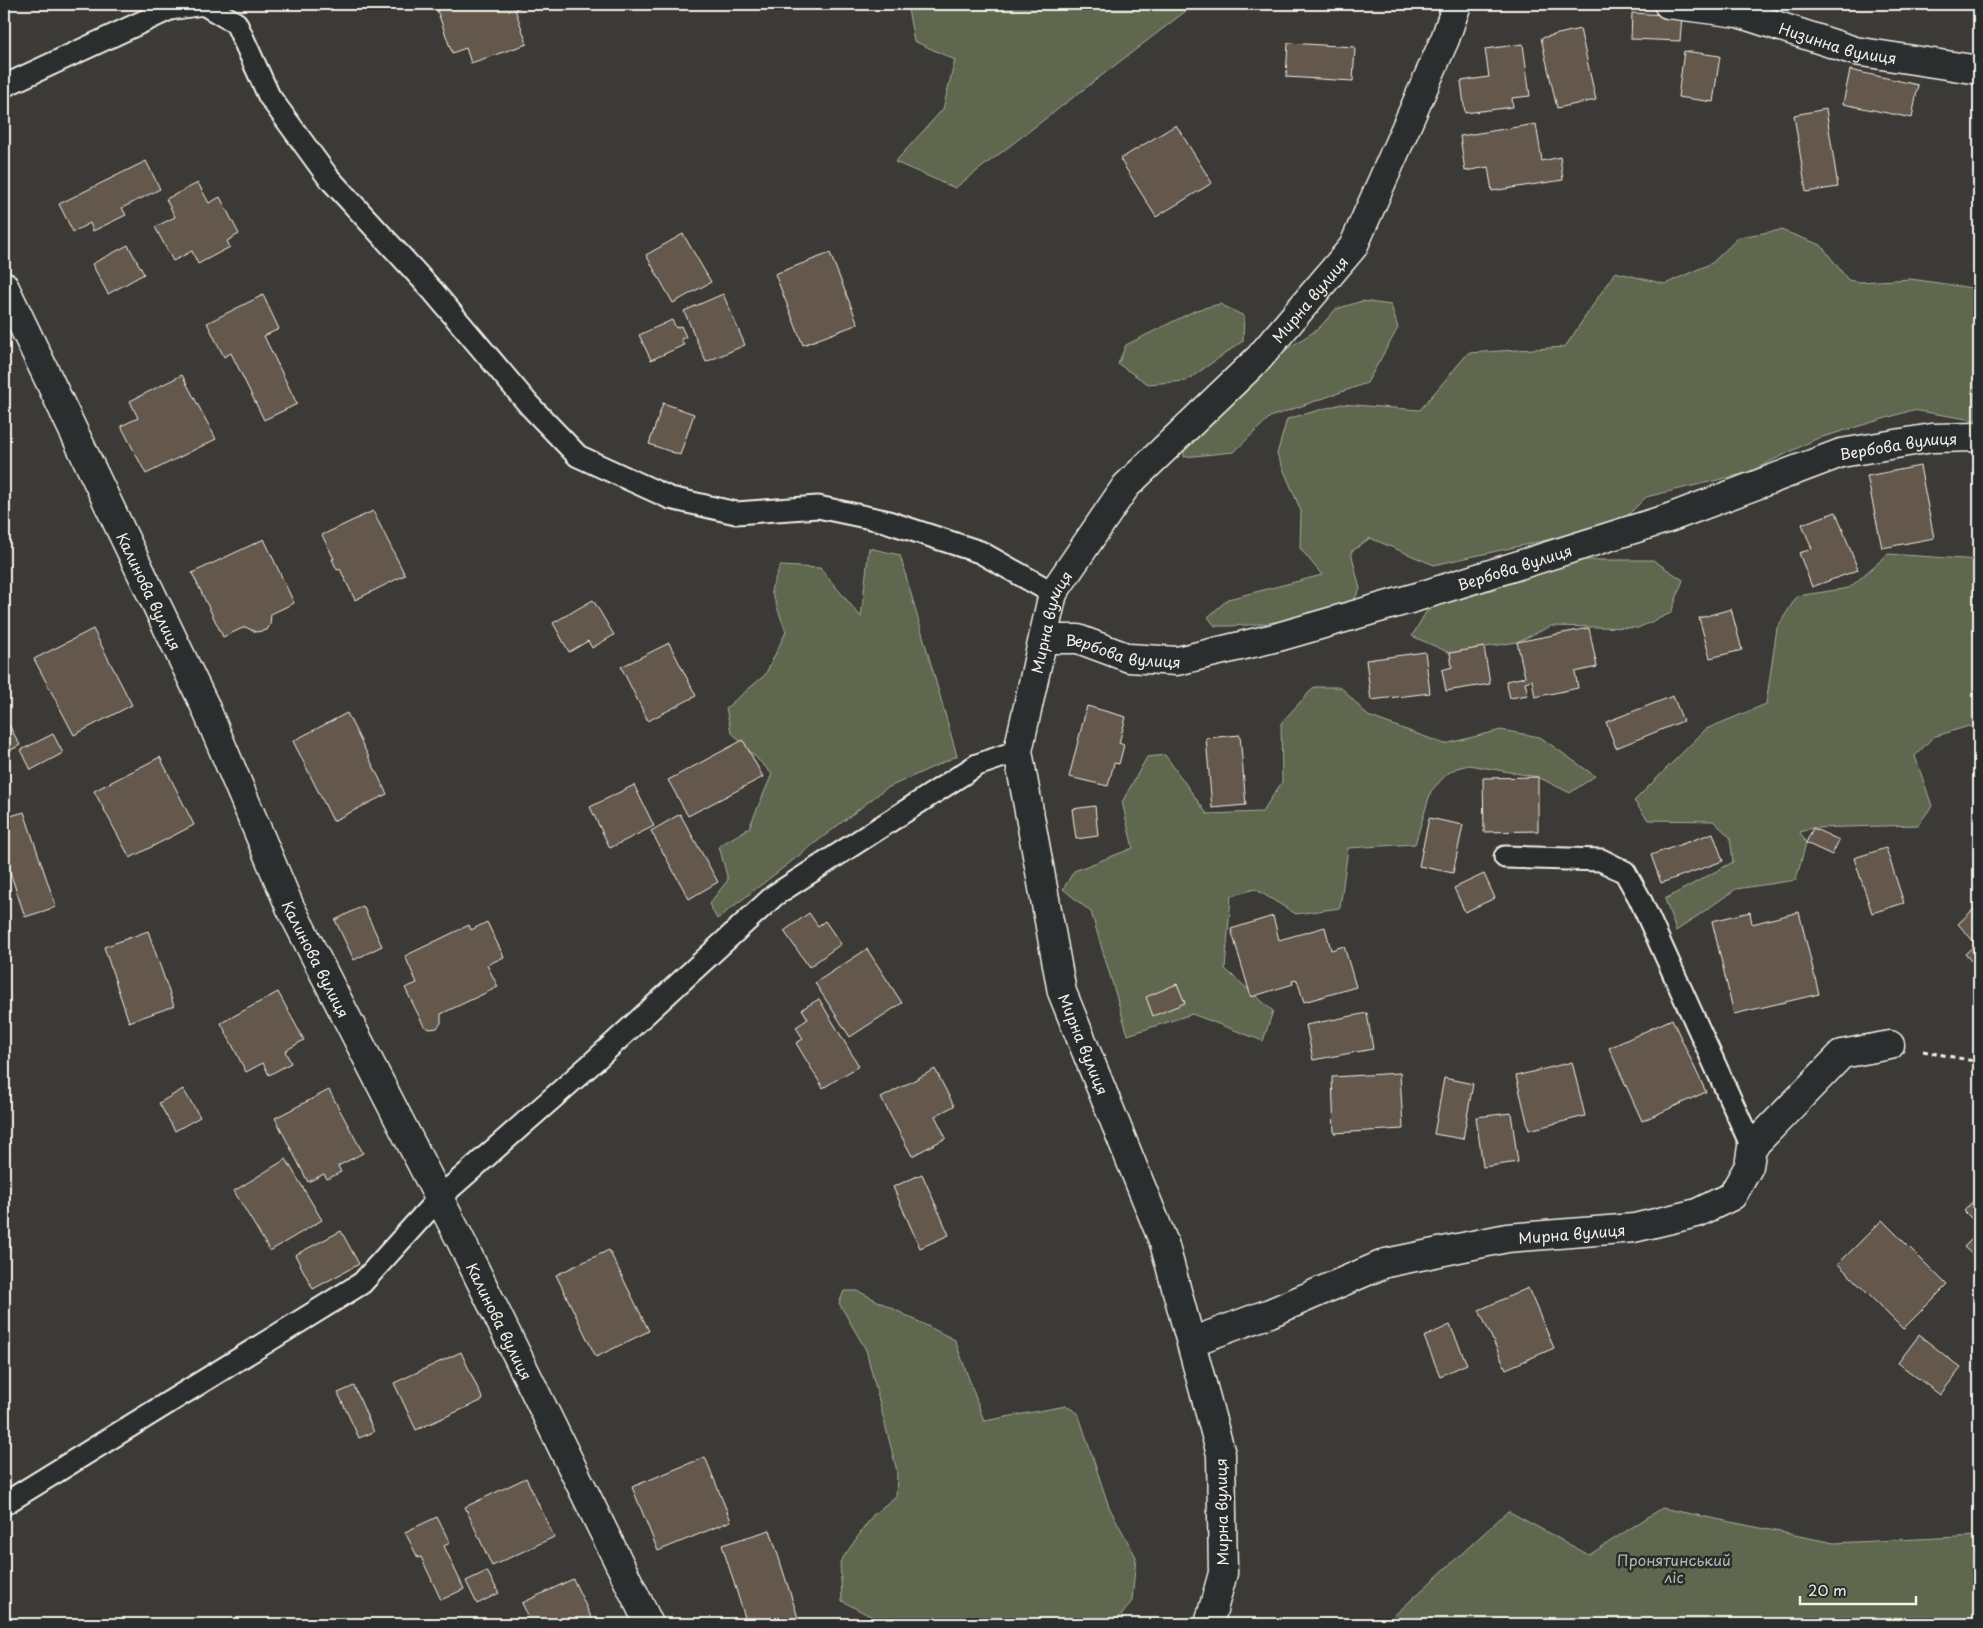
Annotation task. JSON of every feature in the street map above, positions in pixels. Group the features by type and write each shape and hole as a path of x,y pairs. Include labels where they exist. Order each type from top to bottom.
{"street":[{"name":"Мирна вулиця","path":"1209,1624 1223,1572 1221,1454 1164,1243 1062,992 1018,750 1045,640 1053,593 1126,486 1259,358 1353,248 1445,39 1457,4"},
{"name":"Низинна вулиця","path":"1668,4 1738,13 1855,51 1979,70"},
{"name":"Калинова вулиця","path":"4,286 204,704 290,907 439,1198 649,1624"},
{"name":"Вербова вулиця","path":"1045,640 1078,639 1129,658 1177,660 1278,637 1417,597 1669,518 1841,453 1932,438 1979,437"},
{"path":"1752,1147 1842,1054 1890,1045"},
{"name":"Мирна вулиця","path":"1191,1342 1270,1313 1386,1263 1507,1238 1634,1228 1697,1212 1732,1196 1749,1166 1752,1147"}],"lane":[{"path":"4,86 170,9 203,4 236,23 269,96 328,177 432,290 530,406 578,456 670,498 736,513 818,507 885,521 980,552 1053,593"},
{"path":"4,1504 362,1283 439,1198 589,1066 775,895 977,765 1018,750"},
{"path":"1504,857 1601,860 1625,872 1640,899 1752,1147"}],"path":[{"path":"1890,1045 1979,1062"}],"green space":[{"path":"907,4 1195,4 955,188 895,162 943,109 955,60 914,41"},
{"path":"1781,230 1821,245 1848,280 1860,282 1911,279 1979,289 1979,421 1913,410 1816,439 1747,473 1646,497 1619,524 1434,565 1370,538 1351,552 1360,589 1353,602 1303,617 1250,625 1215,626 1208,617 1228,599 1322,575 1300,548 1301,511 1277,454 1287,419 1341,404 1420,410 1468,353 1565,347 1615,272 1665,284 1712,263 1739,237"},
{"path":"1362,301 1391,305 1398,328 1367,383 1270,417 1234,452 1184,457 1185,429 1222,391 1318,329 1336,309"},
{"path":"1220,304 1244,316 1243,341 1186,381 1148,384 1118,364 1126,345 1196,310"},
{"path":"869,548 900,555 957,756 885,789 717,919 709,904 728,880 719,846 749,828 772,774 731,732 726,708 765,675 786,632 771,590 780,566 820,568 861,617"},
{"path":"1888,554 1979,560 1979,732 1969,726 1933,737 1915,756 1932,806 1918,825 1813,828 1800,832 1806,843 1796,880 1736,889 1676,931 1665,899 1733,862 1730,837 1713,821 1648,820 1634,801 1706,729 1766,704 1777,628 1797,596 1849,588"},
{"path":"1557,560 1653,560 1683,580 1671,613 1638,628 1551,626 1517,642 1450,653 1412,636 1426,612 1467,587"},
{"path":"1314,687 1341,687 1368,716 1445,744 1501,730 1540,737 1595,776 1570,793 1538,777 1469,765 1457,768 1447,774 1431,791 1415,844 1348,848 1340,908 1296,914 1255,889 1231,896 1225,969 1273,1011 1263,1041 1192,1014 1128,1035 1091,912 1063,889 1074,871 1133,848 1122,802 1147,757 1165,755 1207,814 1262,812 1282,782 1281,723"},
{"path":"844,1291 858,1291 955,1340 984,1421 1066,1406 1078,1413 1109,1507 1136,1557 1132,1601 1115,1624 885,1624 842,1601 840,1562 873,1515 896,1496 897,1471 866,1350 839,1303"},
{"name":"Пронятинський ліс","path":"1662,1508 1834,1543 1979,1536 1979,1624 1385,1624 1508,1511 1589,1555"}],"building":[{"path":"435,4 520,4 521,7 515,9 527,44 471,63 466,48 452,53"},
{"path":"1333,4 1369,4 1334,10"},
{"path":"1896,4 1933,4 1933,5 1896,7"},
{"path":"1632,13 1682,16 1680,41 1631,39"},
{"path":"1580,29 1596,100 1557,108 1541,38"},
{"path":"1288,43 1355,47 1353,81 1286,77"},
{"path":"1523,44 1530,96 1512,98 1513,107 1465,113 1461,81 1489,77 1485,49"},
{"path":"1684,51 1720,56 1713,102 1678,97"},
{"path":"1850,70 1918,85 1912,118 1843,104"},
{"path":"1826,109 1838,187 1806,192 1794,115"},
{"path":"1536,124 1542,161 1560,157 1563,180 1492,191 1488,167 1465,171 1460,136"},
{"path":"1176,125 1212,183 1156,217 1120,159"},
{"path":"146,161 160,189 122,208 126,215 93,231 90,223 73,232 59,204"},
{"path":"198,183 209,203 220,197 239,234 227,241 230,247 198,264 192,251 173,261 155,227 175,217 166,199"},
{"path":"683,234 711,282 673,303 646,255"},
{"path":"128,245 144,274 108,294 92,264"},
{"path":"830,253 858,324 803,345 775,274"},
{"path":"723,294 745,345 706,362 684,311"},
{"path":"263,295 279,329 264,336 297,404 264,420 231,353 224,357 207,323"},
{"path":"672,320 676,328 681,326 686,337 681,339 684,345 651,360 639,335"},
{"path":"182,375 216,439 146,474 121,426 138,418 130,401"},
{"path":"663,403 694,414 680,455 649,444"},
{"path":"1920,466 1934,538 1882,548 1867,476"},
{"path":"373,511 405,575 355,600 340,569 337,570 332,559 334,559 322,535"},
{"path":"1836,512 1858,570 1812,587 1799,553 1812,549 1802,524"},
{"path":"264,539 294,603 271,614 270,625 267,630 256,632 245,627 223,637 192,573"},
{"path":"593,600 614,635 592,648 588,641 569,652 553,623"},
{"path":"1731,609 1742,650 1710,658 1699,618"},
{"path":"1589,628 1597,667 1575,672 1578,688 1535,697 1532,680 1525,682 1528,695 1510,698 1506,681 1525,677 1517,642"},
{"path":"93,629 132,705 74,735 34,659"},
{"path":"669,643 696,696 648,721 621,667"},
{"path":"1484,647 1490,684 1446,691 1442,670 1452,667 1450,653"},
{"path":"1425,652 1430,693 1371,700 1366,660"},
{"path":"1673,696 1683,721 1616,748 1606,722"},
{"path":"1087,706 1126,717 1119,743 1124,745 1119,764 1114,763 1108,786 1069,777"},
{"path":"347,713 387,794 333,821 293,741"},
{"path":"9,725 20,745 4,754 4,728"},
{"path":"53,734 63,753 31,770 21,750"},
{"path":"1240,735 1246,805 1212,808 1206,738"},
{"path":"743,740 763,777 688,816 668,780"},
{"path":"160,757 194,825 130,858 94,791"},
{"path":"1538,777 1538,831 1484,832 1483,778"},
{"path":"634,785 654,826 610,848 590,807"},
{"path":"1095,806 1098,836 1076,839 1072,809"},
{"path":"24,812 56,907 25,917 4,854 4,818"},
{"path":"680,814 718,882 689,899 651,831"},
{"path":"1429,818 1463,825 1453,873 1419,866"},
{"path":"1813,828 1839,840 1832,855 1806,843"},
{"path":"1713,833 1723,861 1661,883 1651,855"},
{"path":"1886,848 1904,903 1872,913 1854,858"},
{"path":"1484,874 1495,898 1465,912 1454,888"},
{"path":"1979,904 1979,970 1965,954 1976,944 1958,924"},
{"path":"363,906 382,946 354,960 335,920"},
{"path":"1750,912 1752,924 1799,912 1819,994 1734,1014 1712,921"},
{"path":"809,913 818,926 825,921 841,944 809,967 784,931"},
{"path":"1273,916 1279,940 1325,927 1331,950 1344,946 1356,987 1304,1002 1297,980 1292,981 1293,984 1251,997 1231,929"},
{"path":"487,922 504,957 487,965 498,987 441,1014 441,1023 437,1028 430,1029 424,1026 405,988 417,983 405,956 469,925 471,930"},
{"path":"148,931 174,1006 129,1022 104,947"},
{"path":"867,949 902,1003 850,1037 815,983"},
{"path":"1177,984 1185,1003 1153,1016 1146,997"},
{"path":"278,992 304,1040 285,1051 291,1063 269,1075 263,1063 246,1072 221,1023"},
{"path":"819,999 859,1066 823,1088 796,1043 803,1039 796,1027 808,1019 802,1009"},
{"path":"1367,1013 1373,1049 1313,1060 1306,1025"},
{"path":"1672,1019 1706,1092 1642,1121 1609,1048"},
{"path":"1572,1062 1585,1116 1529,1130 1516,1076"},
{"path":"935,1069 954,1106 935,1116 946,1138 912,1156 881,1098"},
{"path":"1400,1073 1403,1129 1334,1133 1332,1077"},
{"path":"1444,1078 1473,1084 1463,1139 1434,1134"},
{"path":"183,1089 200,1117 175,1131 159,1103"},
{"path":"329,1090 363,1153 338,1166 341,1172 327,1179 324,1174 308,1182 275,1118"},
{"path":"1511,1113 1518,1162 1483,1167 1476,1117"},
{"path":"286,1159 322,1220 270,1251 234,1191"},
{"path":"922,1174 949,1235 920,1248 893,1187"},
{"path":"1979,1195 1979,1226 1964,1211"},
{"path":"1882,1220 1947,1285 1903,1329 1838,1264"},
{"path":"341,1231 359,1264 313,1289 295,1255"},
{"path":"1979,1232 1979,1261 1964,1247"},
{"path":"609,1250 649,1331 596,1357 556,1275"},
{"path":"1528,1288 1554,1348 1506,1369 1479,1310"},
{"path":"1450,1325 1467,1364 1440,1376 1424,1337"},
{"path":"1919,1335 1961,1368 1940,1395 1898,1363"},
{"path":"461,1352 483,1400 416,1430 394,1383"},
{"path":"354,1386 374,1432 359,1438 338,1393"},
{"path":"705,1457 731,1521 658,1551 632,1487"},
{"path":"526,1478 554,1537 492,1566 465,1507"},
{"path":"437,1517 450,1543 444,1546 464,1589 441,1600 421,1557 418,1558 405,1532"},
{"path":"770,1530 800,1624 747,1624 722,1545"},
{"path":"487,1571 499,1593 477,1604 466,1581"},
{"path":"573,1579 594,1623 532,1624 522,1603"}]}
